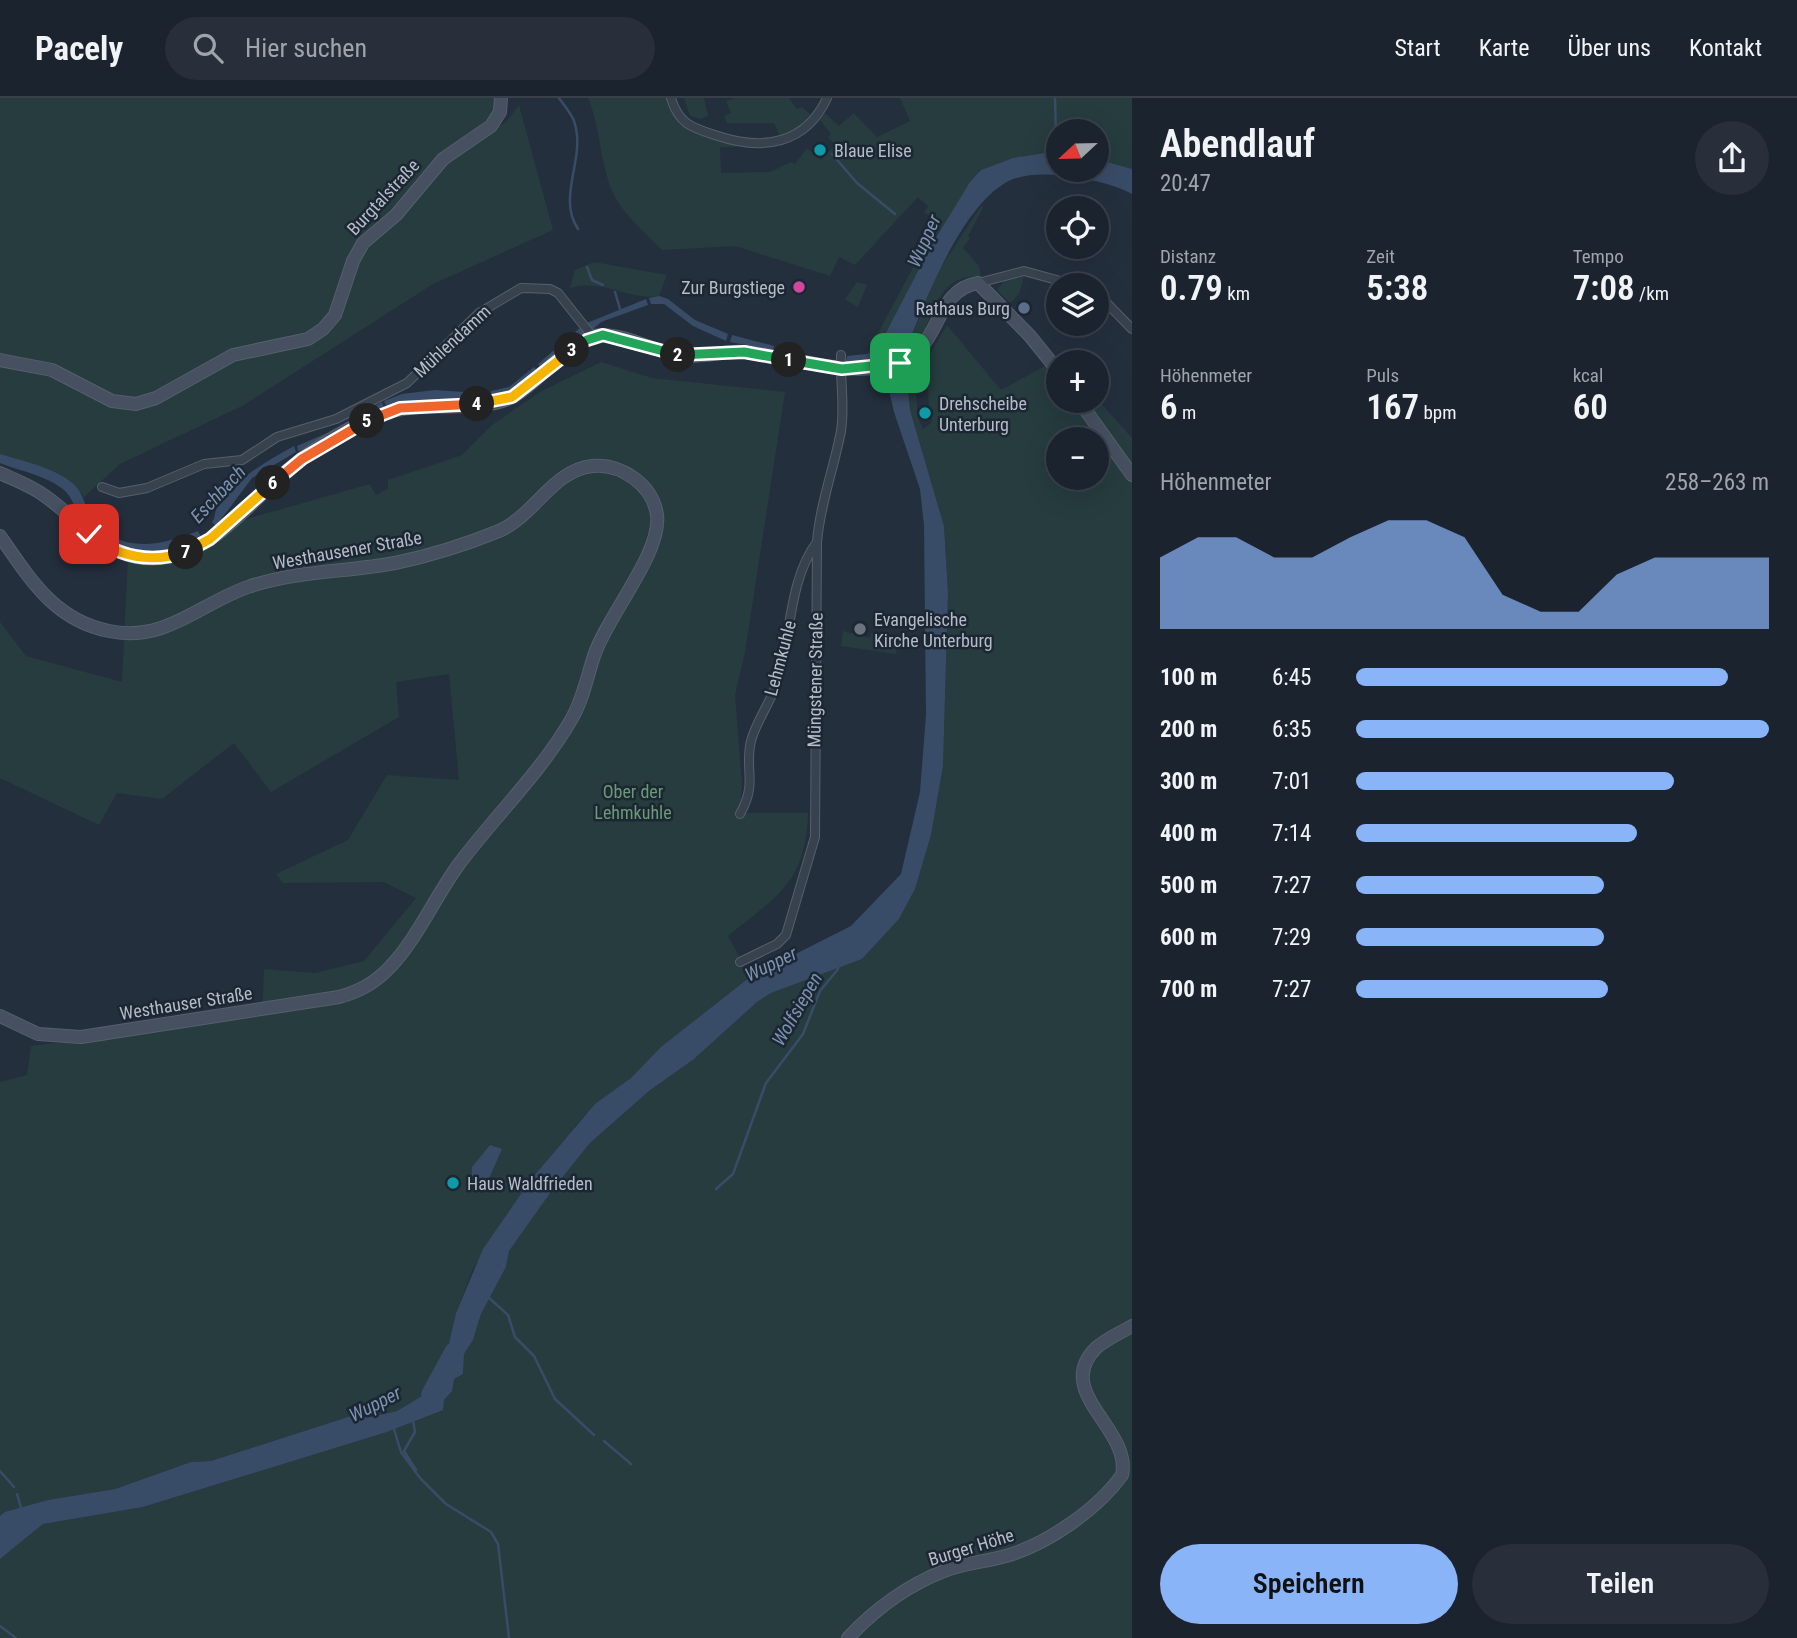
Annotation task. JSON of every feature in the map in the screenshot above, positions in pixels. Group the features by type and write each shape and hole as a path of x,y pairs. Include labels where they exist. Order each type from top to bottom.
{"main road":[{"name":"Burgtalstraße","path":"0,360 52,370 112,401 135,404 156,398 233,355 307,340 320,332 335,315 353,261 363,243 396,215 443,159 491,126 500,112 500,98"},
{"path":"0,473 42,494 96,539 115,551 150,558 174,556 205,543 297,463 363,423 400,408 506,400 589,332 681,356 744,352 842,365 883,367 909,359 927,342 956,290 978,283 1025,330 1046,356"},
{"path":"1088,413 1132,475"},
{"name":"Westhausener Straße","path":"0,536 31,582 62,612 77,621 111,632 144,632 186,620 250,586 395,563 495,533 521,518 567,475 586,467 615,469 645,488 657,514 655,537 600,641 572,719 458,865 399,957 376,980"},
{"name":"Westhauser Straße","path":"0,1016 38,1034 81,1037 340,997 355,993 376,980"},
{"name":"Burger Höhe","path":"848,1638 892,1601 931,1576 949,1569 1006,1556 1036,1544 1077,1517 1118,1480 1128,1464 1129,1448 1089,1388 1086,1367 1097,1348 1132,1326"}],"street":[{"path":"671,98 681,122 737,142 751,143 777,141 796,134 817,118 827,98"},
{"path":"978,283 1024,271 1046,277"},
{"name":"Mühlendamm","path":"102,487 119,493 148,488 204,464 242,460 277,437 336,419 407,383 479,313 515,290 529,287 550,289 558,293 589,332"},
{"path":"1109,305 1132,329"},
{"name":"Müngstener Straße","path":"740,962 777,944 786,935 813,850 818,523 841,431 842,365"},
{"name":"Lehmkuhle","path":"740,814 751,791 752,739 775,688 796,592 809,555 817,542"}],"green space":[{"path":"0,98 501,98 497,127 505,123 519,105 553,230 433,284 244,405 120,464 84,497 56,474 0,454"},
{"path":"588,98 671,98 678,116 737,142 736,147 720,147 721,173 770,172 791,162 795,164 807,148 821,160 835,145 828,137 831,134 820,120 825,113 839,126 854,113 877,137 910,121 900,98 1132,98 1132,169 1110,163 1110,119 1046,119 1046,154 1013,158 981,170 931,246 878,349 867,354 937,222 924,212 928,206 918,197 855,265 839,257 830,276 735,246 662,250 630,218 615,197 606,173"},
{"path":"684,98 704,98 708,116 701,119 690,116"},
{"path":"736,98 789,98 797,109 802,107 814,118 781,139 774,123 727,123 724,116 731,113 726,101"},
{"path":"981,206 983,208 963,248 979,266 981,276 952,283 943,292 925,328 906,351 937,273"},
{"path":"594,262 667,275 659,296 648,297 594,286 570,288 575,270"},
{"path":"1024,277 1019,294 1010,303 997,290 1004,281"},
{"path":"857,282 867,285 858,307 845,299"},
{"path":"947,325 1001,390 1046,365 1046,413 1109,412 1132,438 1132,1638 0,1638 0,1559 43,1524 143,1507 387,1432 418,1419 438,1406 451,1389 454,1378 463,1374 464,1354 506,1267 509,1251 590,1143 649,1091 694,1059 757,1002 771,993 862,959 899,919 915,889 931,835 943,766 948,593 944,526 910,410 906,368 912,366 914,371 918,418 923,429 931,423 933,412 929,406 927,371 931,352"},
{"name":"Ober der Lehmkuhle","path":"601,362 652,378 785,392 745,652 735,695 742,784 740,813 808,813 802,856 795,872 775,898 728,936 750,977 668,1042 631,1078 585,1115 532,1178 473,1269 456,1313 443,1370 427,1393 397,1411 371,1417 351,1416 211,1461 191,1462 115,1489 48,1500 0,1516 0,1082 27,1075 31,1046 262,1016 264,969 315,973 364,961 416,898 384,882 283,883 276,874 348,840 387,775 459,780 449,674 396,682 399,717 271,792 234,743 162,799 117,793 99,825 0,778 0,622 26,656 122,682 128,558 149,563 250,518 370,484 376,495 388,489 388,480 462,455 492,425 540,392"},
{"path":"843,631 870,638 871,633 899,636 896,654 841,646"}],"water":[{"path":"1046,153 1046,175 1019,177 1002,185 986,198 971,216 944,261 906,351 912,366 906,368 910,410 944,526 948,593 943,766 931,835 915,889 899,919 862,959 771,993 757,1002 694,1059 649,1091 590,1143 509,1251 506,1267 464,1354 463,1374 454,1379 452,1391 444,1400 443,1410 387,1432 143,1507 43,1524 0,1559 0,1516 5,1512 48,1500 115,1489 191,1462 211,1461 351,1416 371,1417 397,1411 427,1393 443,1369 456,1313 483,1249 532,1178 595,1104 631,1078 661,1047 750,977 851,926 901,874 920,792 926,715 924,525 920,489 894,412 882,360 846,362 847,356 867,354 878,348 931,246 970,182 981,170 1013,158"},
{"path":"1110,163 1132,169 1132,194 1100,182 1110,182"},
{"path":"659,296 668,299 695,320 728,334 726,341 693,326 664,304 651,304 649,298"},
{"path":"646,299 648,305 601,322 592,330 587,323"},
{"path":"581,327 587,334 542,369 538,364"},
{"path":"732,335 774,346 773,350 730,342"},
{"path":"534,367 538,372 510,394 491,398 491,391 509,387"},
{"path":"435,390 464,392 465,400 386,406 384,401 402,394"},
{"path":"382,402 384,408 309,448 298,451 297,446 327,433"},
{"path":"294,446 296,452 252,478 216,526 212,522 217,508 233,488 262,465"},
{"path":"0,454 46,468 71,482 101,527 126,542 140,544 169,541 198,531 202,539 153,551 122,547 94,530 81,517 64,490 42,477 0,463"},
{"path":"490,1145 502,1149 487,1183 471,1185 472,1167"}],"waterway":[{"path":"559,98 573,118 577,135 570,203 578,229"},
{"path":"1055,98 1056,119"},
{"path":"832,154 857,183 895,214"},
{"path":"587,267 592,280 603,285"},
{"path":"615,292 620,309"},
{"name":"Wolfsiepen","path":"716,1189 733,1174 766,1083 803,1034 820,991 838,966"},
{"path":"488,1297 508,1315 515,1337 534,1356 555,1399 594,1435"},
{"name":"Wupper","path":"428,1394 452,1350"},
{"path":"413,1421 415,1432 404,1451 416,1470"},
{"path":"393,1426 401,1452 420,1478 446,1504 491,1532 498,1544 509,1638"},
{"path":"604,1441 631,1464"},
{"path":"0,1471 14,1487"},
{"path":"17,1494 22,1511"},
{"path":"0,1626 16,1638"}],"place":[{"name":"Blaue Elise","path":"820,150"},
{"name":"Zur Burgstiege","path":"799,287"},
{"name":"Rathaus Burg","path":"1024,308"},
{"name":"Drehscheibe Unterburg","path":"925,413"},
{"name":"Evangelische Kirche Unterburg","path":"860,629"},
{"name":"Haus Waldfrieden","path":"453,1183"}],"route":[{"path":"89,534 115,551 139,557 161,558 193,550 218,533 297,463 363,423 400,408 506,400 521,392 576,347 596,336 610,336 681,356 744,352 834,369 868,369 900,363"}],"water label":[{"name":"Eschbach","path":"218,494"}]}
